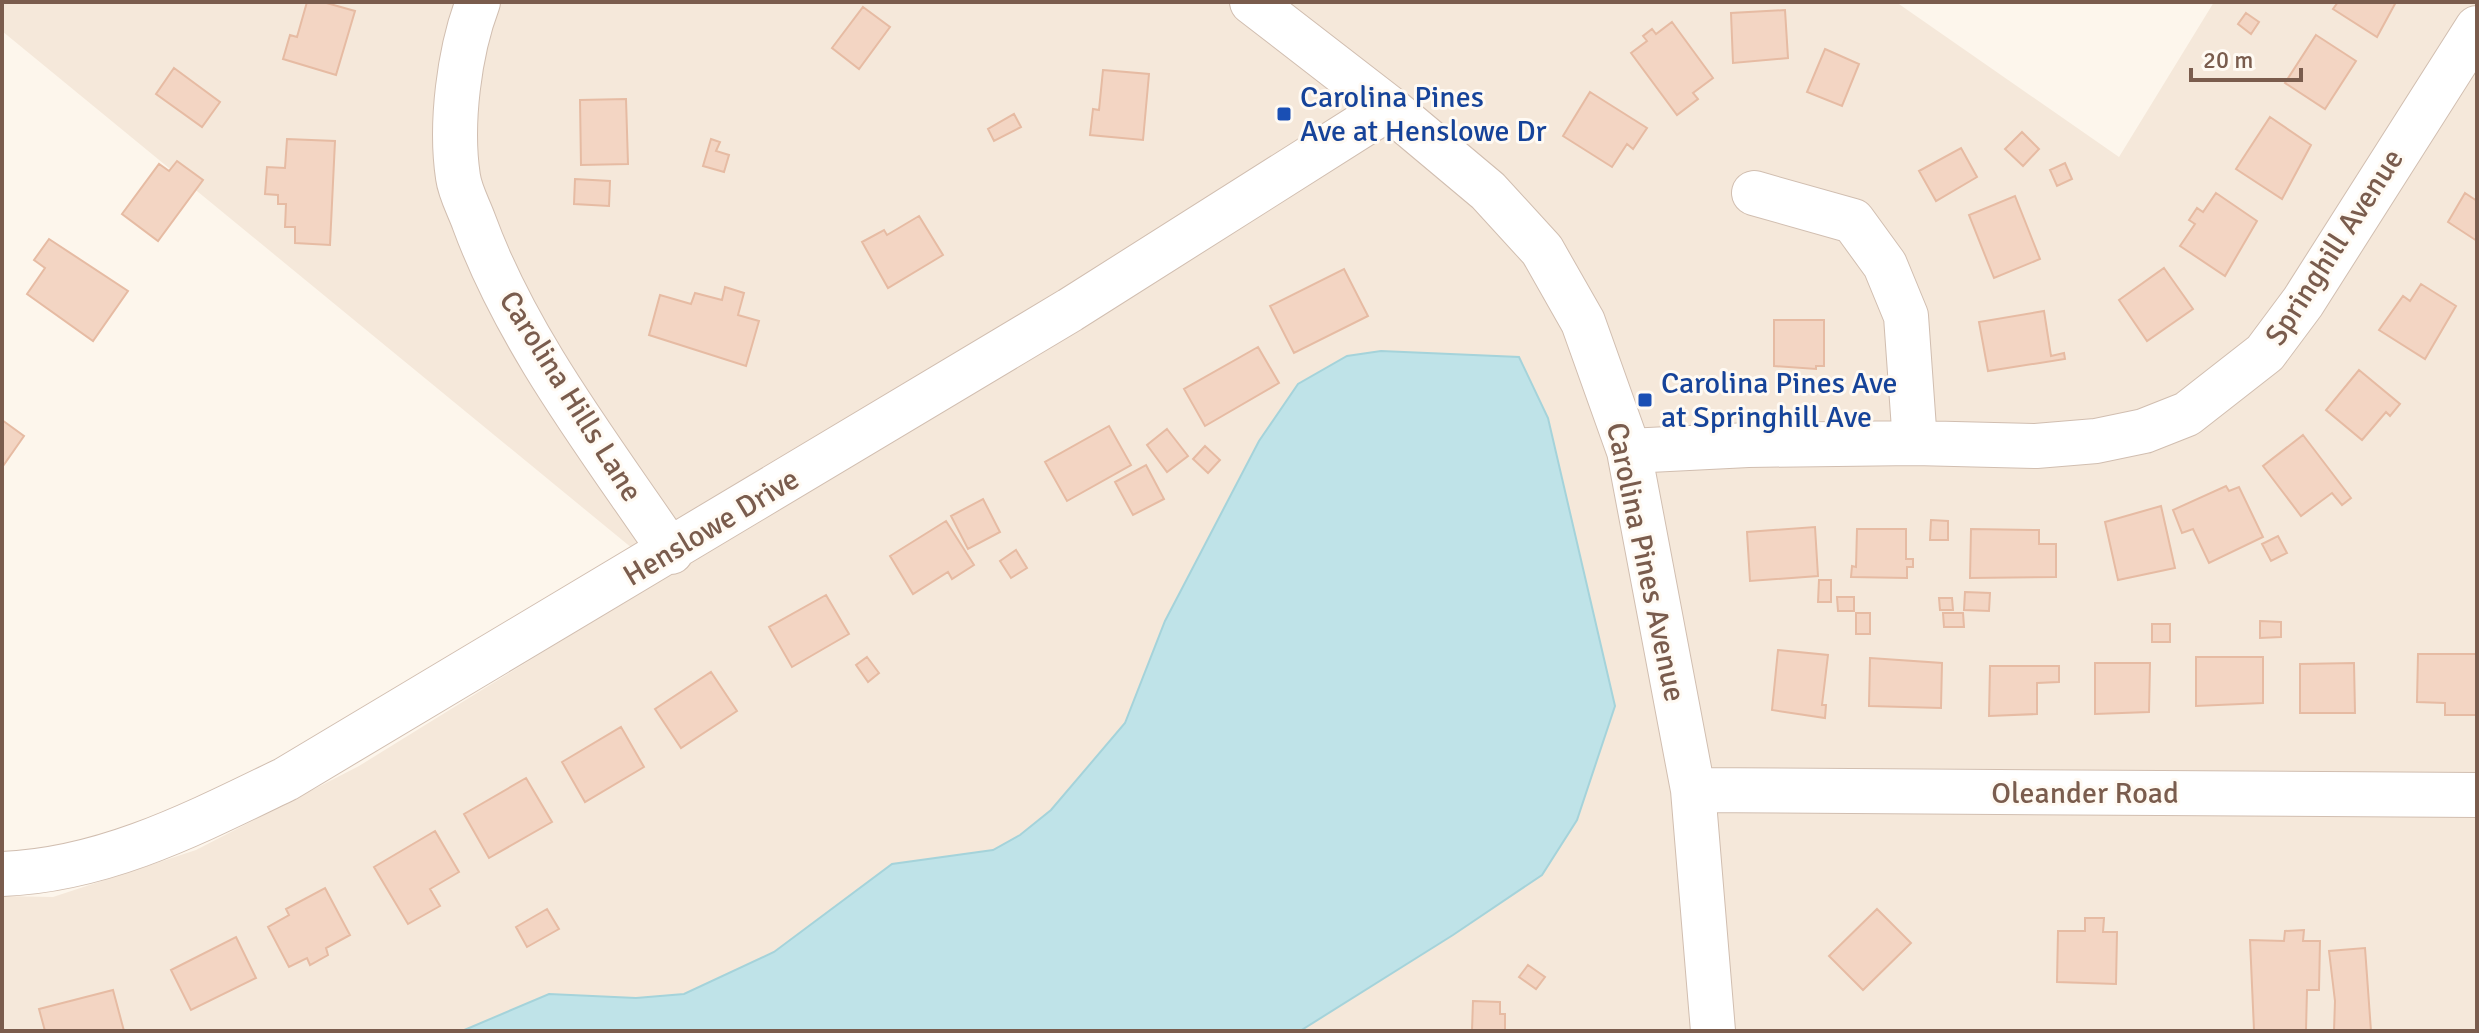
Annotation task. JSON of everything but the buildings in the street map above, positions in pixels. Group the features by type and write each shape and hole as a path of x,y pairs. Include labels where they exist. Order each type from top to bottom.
{"street":[{"name":"Carolina Hills Lane","path":"478,2 464,49 458,102 458,178 487,258 543,361 671,552"},
{"name":"Carolina Pines Avenue","path":"1252,2 1389,108 1488,191 1542,250 1583,322 1629,451 1693,790 1713,1031"},
{"name":"Springhill Avenue","path":"1629,451 1748,445 1915,443 2036,446 2096,441 2144,431 2198,406 2265,353 2303,302 2477,28"},
{"name":"Henslowe Drive","path":"2,874 36,873 104,857 164,838 286,779 671,552 1070,310 1389,108"},
{"path":"1754,193 1853,221 1885,265 1906,316 1915,443"},
{"name":"Oleander Road","path":"1693,790 2477,795"}],"shaded area":[{"path":"2,2 1896,2 2119,157 2214,2 2477,2 2477,1031 2,1031 2,896 53,897 196,850 359,766 666,576 2,31"}],"water":[{"path":"1381,351 1519,357 1548,418 1615,706 1577,820 1542,875 1300,1031 462,1031 549,994 636,998 684,994 774,952 892,864 993,850 1020,835 1051,810 1125,723 1165,621 1259,441 1298,384 1347,356"}],"place":[{"name":"Carolina Pines Ave at Henslowe Dr","path":"1284,114"},
{"name":"Carolina Pines Ave at Springhill Ave","path":"1645,400"}]}
